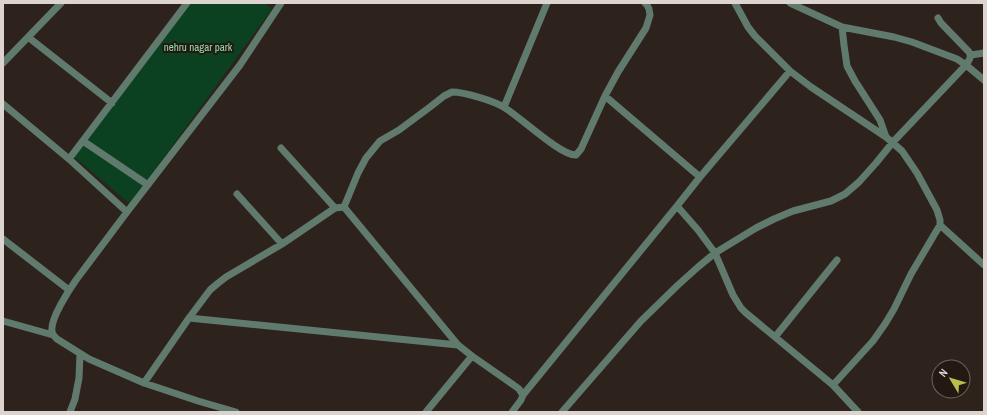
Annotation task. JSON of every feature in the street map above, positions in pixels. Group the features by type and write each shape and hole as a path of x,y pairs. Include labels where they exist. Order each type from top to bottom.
{"street":[{"path":"3,63 61,3"},
{"path":"69,160 187,3"},
{"path":"504,107 547,3"},
{"path":"344,207 366,158 380,141 399,130 449,93 454,92 495,102 504,107 552,144 570,154 576,154 581,149 605,96 618,72 646,28 650,15 649,9 645,3"},
{"path":"735,3 751,32 790,71 811,88 886,137 902,151 917,173 937,210 940,220 940,224 911,274 885,324 873,342 833,385"},
{"path":"53,335 52,327 55,316 69,290 240,65 278,4"},
{"path":"795,4 842,27 912,42 957,59 966,64 984,80"},
{"path":"938,18 971,55"},
{"path":"842,27 848,66 855,81 882,124 886,137"},
{"path":"28,37 112,103"},
{"path":"971,55 984,53"},
{"path":"562,412 655,306 715,253 756,228 779,217 837,199 859,182 893,142 970,60 971,55"},
{"path":"512,412 521,400 523,394 700,177 790,71"},
{"path":"605,96 700,177"},
{"path":"3,104 128,212"},
{"path":"82,141 148,185"},
{"path":"280,148 335,208"},
{"path":"237,194 282,244"},
{"path":"677,206 698,230 715,253 733,295 741,308 833,385 858,412"},
{"path":"144,383 189,318 210,290 221,280 282,244 335,208 344,207"},
{"path":"344,207 458,345 519,389 523,394"},
{"path":"940,224 984,265"},
{"path":"3,239 69,290"},
{"path":"775,337 837,260"},
{"path":"189,318 458,345"},
{"path":"3,321 53,335 80,354 103,366 144,383 227,411 236,412"},
{"path":"70,412 75,399 79,378 80,354"},
{"path":"426,412 472,356"}],"green space":[{"name":"nehru nagar park","path":"183,3 265,3 272,9 130,204 73,156"}]}
